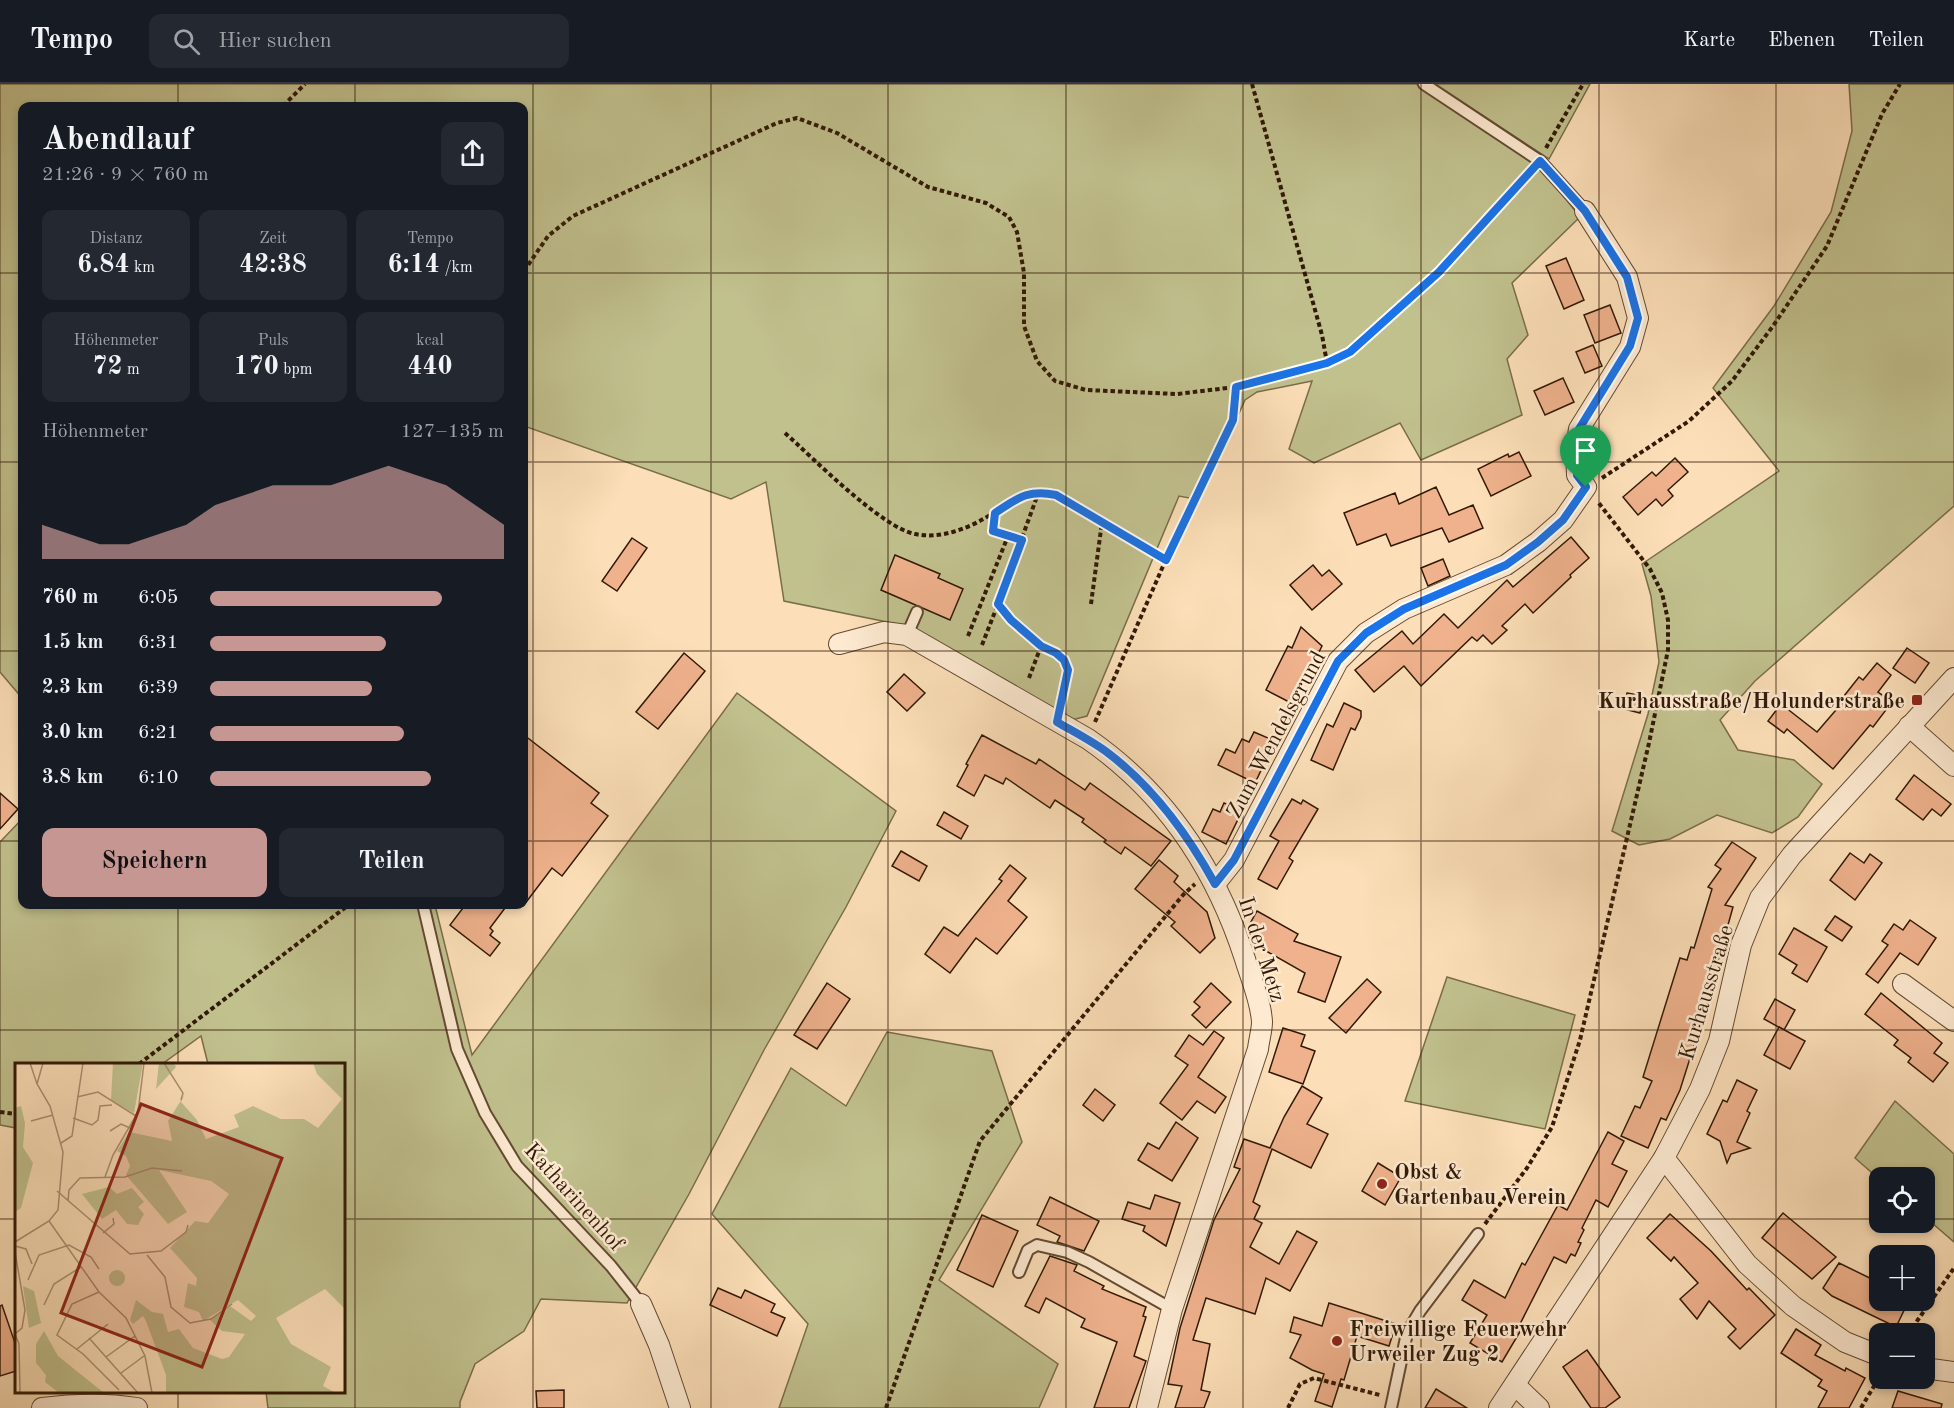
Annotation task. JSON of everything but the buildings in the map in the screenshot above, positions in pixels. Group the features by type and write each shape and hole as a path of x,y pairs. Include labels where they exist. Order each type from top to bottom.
{"street":[{"path":"1585,211 1627,277 1638,318 1630,346 1579,429 1576,448 1577,475 1586,487"},
{"name":"Zum Wendelsgrund","path":"1212,878 1234,860 1338,661 1366,633 1404,609 1506,565 1563,520 1586,487"},
{"name":"In der Metz","path":"839,644 884,632 907,635 1110,754 1163,806 1212,878 1239,942 1257,997 1262,1021 1258,1049 1172,1310 1147,1408"},
{"name":"Kurhausstraße","path":"1499,1408 1664,1158 1700,1089 1719,1041 1741,945 1760,898 1792,855 1954,678"},
{"path":"1909,726 1954,766"},
{"path":"1903,984 1954,1021"},
{"path":"1664,1158 1747,1264 1793,1306 1845,1342 1869,1352"},
{"path":"641,1304 659,1345 680,1408"},
{"path":"1935,1369 1954,1372"},
{"path":"1515,1385 1539,1408"},
{"path":"42,1408 74,1404 136,1408"}],"lane":[{"path":"1424,84 1540,161 1585,211"},
{"path":"907,635 917,612"},
{"name":"Katharinenhof","path":"424,909 457,1049 485,1113 517,1166 610,1266 641,1304"},
{"path":"1392,1403 1407,1333 1420,1311 1478,1234"},
{"path":"1019,1272 1028,1250 1037,1245 1067,1252 1089,1262 1172,1310"}],"path":[{"path":"287,102 305,84"},
{"path":"1252,84 1322,335 1327,363"},
{"path":"528,265 548,236 573,216 777,123 797,118 837,133 928,187 986,203 1009,217 1017,232 1024,273 1024,326 1037,361 1055,381 1086,390 1177,394 1236,387 1327,363 1350,352 1439,272 1540,161 1547,144 1583,84"},
{"path":"1478,1234 1527,1168 1552,1127 1580,1040 1649,743 1668,650 1668,620 1662,593 1650,568 1586,487 1689,422 1732,381 1773,326 1827,246 1882,114 1900,84"},
{"path":"1088,740 1166,560 1233,420 1236,387"},
{"path":"785,433 857,497 897,528 915,534 948,534 974,525 1020,497 1039,491 1056,495 1166,560"},
{"path":"982,645 1039,491"},
{"path":"995,513 993,531 1022,540"},
{"path":"1091,603 1102,522"},
{"path":"968,636 1008,536"},
{"path":"998,604 1011,620 1041,646 1056,653 1064,660 1068,670 1057,722"},
{"path":"1029,678 1041,646"},
{"path":"886,1408 980,1141 1183,895 1212,878"},
{"path":"142,1063 343,909"},
{"path":"0,1112 15,1114"},
{"path":"1916,1323 1954,1268"},
{"path":"1288,1408 1300,1384 1314,1378 1392,1403"},
{"path":"1861,1408 1872,1389"}],"green space":[{"path":"0,84 1416,84 1543,170 1580,217 1512,283 1528,335 1507,359 1522,415 1421,460 1400,423 1314,463 1289,449 1312,381 1257,392 1245,400 1200,500 1179,496 1087,716 1072,720 907,626 784,601 766,482 731,499 528,427 528,102 18,102 18,693 0,672"},
{"path":"1435,84 1590,84 1549,159"},
{"path":"1849,84 1954,84 1954,506 1755,681 1720,720 1738,750 1794,760 1822,784 1798,817 1772,833 1717,815 1670,839 1639,845 1612,831 1648,714 1659,662 1651,596 1642,564 1779,471 1713,388 1774,306 1831,212 1852,131"},
{"path":"737,693 896,811 846,907 764,1050 689,1194 627,1303 541,1299 524,1331 475,1364 460,1402 460,1408 268,1408 266,1393 345,1393 345,1063 208,1063 201,1036 163,1063 15,1063 15,1128 0,1125 0,842 18,823 18,909 436,909 472,1055"},
{"path":"1447,977 1575,1015 1545,1129 1405,1101"},
{"path":"887,1032 992,1051 1022,1142 939,1280 1058,1364 1039,1408 779,1408 808,1324 712,1214 791,1068 846,1106"},
{"path":"1895,1101 1954,1154 1954,1242 1935,1226 1935,1167 1869,1167 1869,1170 1855,1158"}],"place":[{"name":"Kurhausstraße/Holunderstraße","path":"1917,700"},
{"name":"Obst & Gartenbau Verein","path":"1382,1184"},
{"name":"Freiwillige Feuerwehr Urweiler Zug 2","path":"1337,1341"}],"route":[{"path":"1540,161 1585,211 1627,277 1638,318 1630,346 1579,429 1576,448 1577,475 1586,487 1563,520 1506,565 1404,609 1366,633 1338,661 1234,860 1215,884 1181,829 1137,779 1110,754 1057,722 1068,670 1064,660 1056,653 1041,646 1011,620 998,604 1022,540 993,531 995,513 1020,497 1039,491 1056,495 1166,560 1233,420 1236,387 1327,363 1350,352 1439,272 1540,161"}]}
